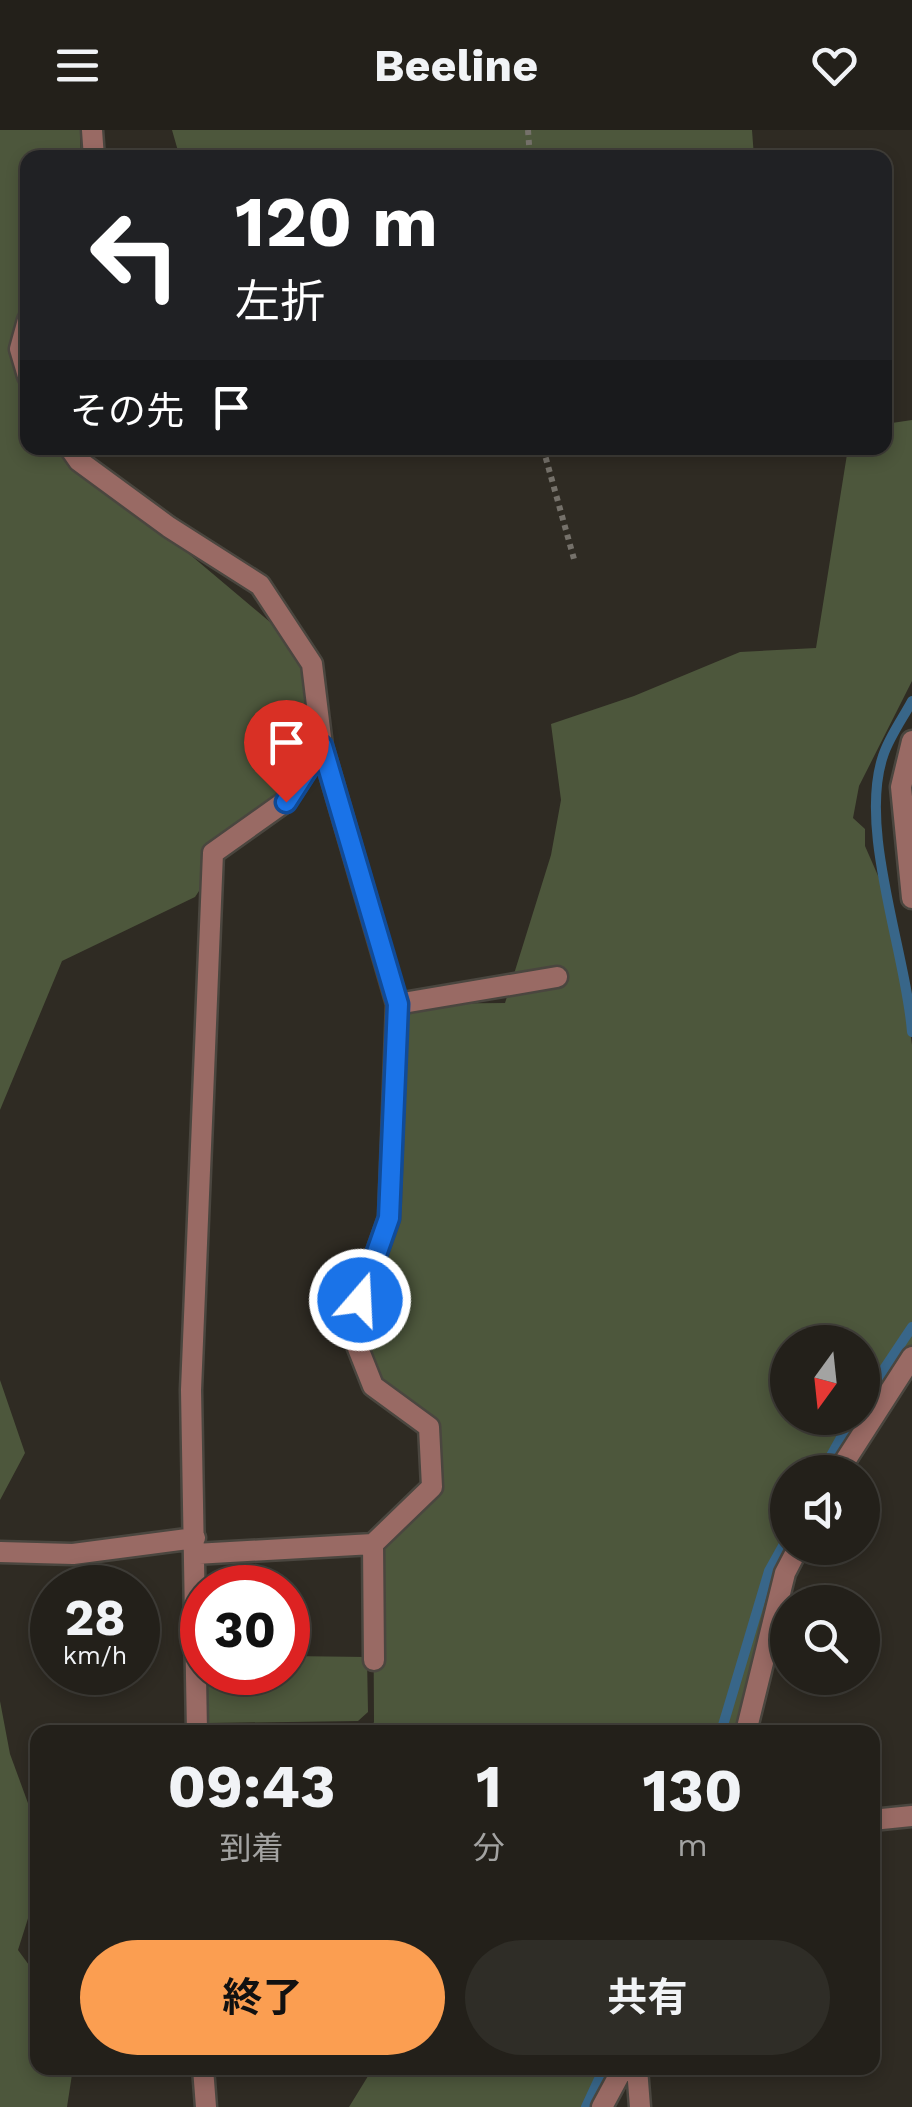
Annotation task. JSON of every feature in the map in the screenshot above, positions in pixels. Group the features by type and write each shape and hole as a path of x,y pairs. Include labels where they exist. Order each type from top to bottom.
{"street":[{"path":"0,1552 73,1554 195,1546 373,1544 432,1488 429,1427 374,1386 350,1328 389,1218 398,1004 322,746 312,664 260,585 154,516 74,455"},
{"path":"912,742 901,787 907,803 912,898"},
{"path":"197,1725 192,1390 214,853 286,802 322,746"},
{"path":"398,1004 557,978"},
{"path":"849,1455 912,1357"},
{"path":"373,1544 374,1660"},
{"path":"748,1725 789,1565"},
{"path":"880,1819 912,1816"},
{"path":"204,2075 206,2107"},
{"path":"602,2107 619,2075"},
{"path":"638,2075 640,2107"}],"path":[{"path":"545,455 574,560"}],"green space":[{"path":"0,130 80,130 81,150 20,150 20,455 75,455 302,649 322,746 286,801 232,842 195,897 62,961 0,1110"},
{"path":"172,130 752,130 753,150 178,150"},
{"path":"912,420 912,681 859,786 853,818 865,829 865,846 879,878 902,971 912,1045 912,1356 880,1409 880,1325 770,1325 770,1435 864,1435 852,1455 770,1455 770,1565 789,1565 777,1585 770,1585 746,1725 372,1725 373,1544 434,1484 429,1427 373,1386 353,1320 396,1205 397,1004 505,1003 551,855 561,800 551,724 634,696 740,652 816,648 847,455 892,455 892,423"},
{"path":"0,1380 25,1453 0,1500"},
{"path":"310,1656 367,1657 368,1712 358,1721 208,1723 207,1695 310,1695"},
{"path":"0,1701 10,1754 30,1809 30,1912 18,1950 30,1966 30,2075 72,2075 67,2107 0,2107"},
{"path":"369,2075 618,2075 602,2107 349,2107"}],"waterway":[{"path":"912,701 883,756 876,819 912,1032"},
{"path":"880,1375 912,1327"},
{"path":"831,1455 843,1435"},
{"path":"723,1725 772,1565"},
{"path":"586,2107 601,2075"}],"route":[{"path":"286,802 322,746 398,1004 389,1218 360,1300"}]}
